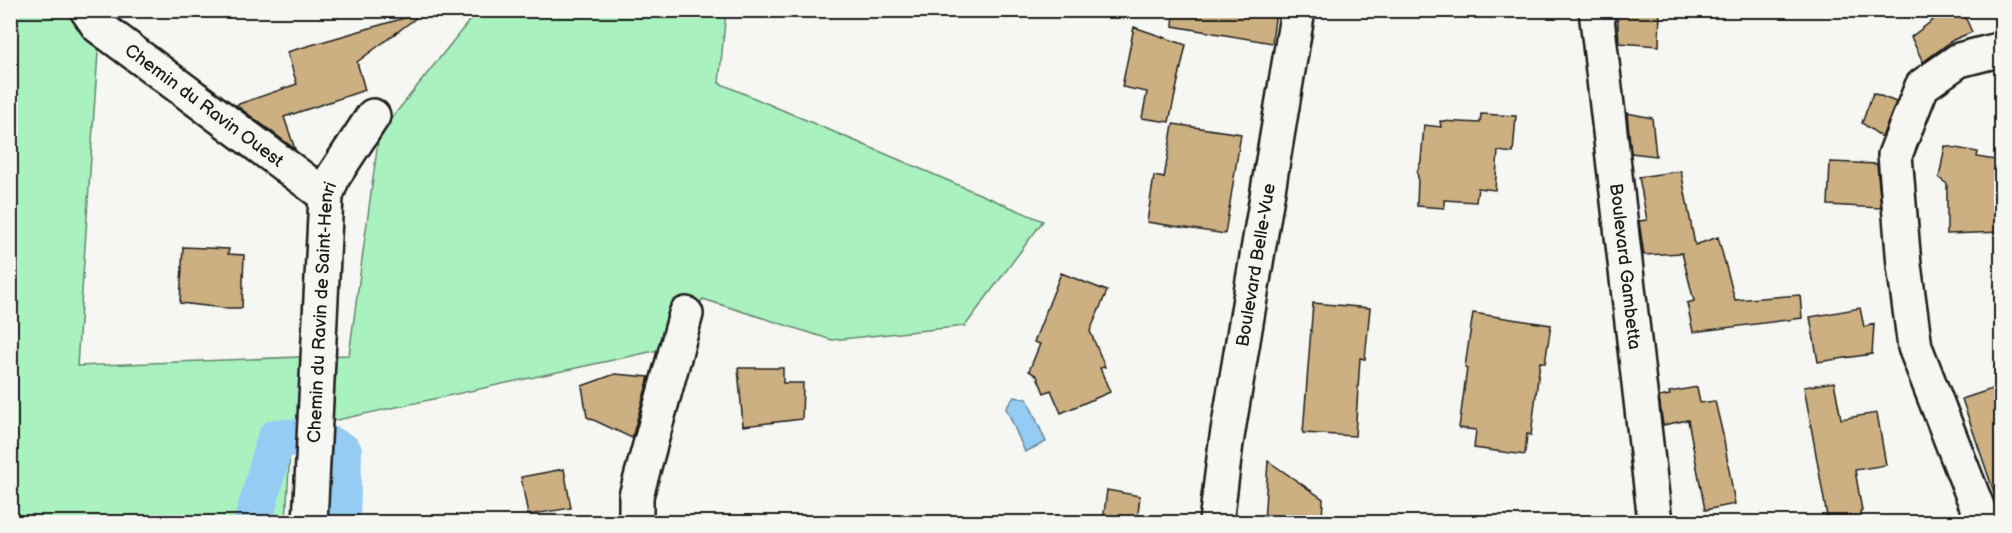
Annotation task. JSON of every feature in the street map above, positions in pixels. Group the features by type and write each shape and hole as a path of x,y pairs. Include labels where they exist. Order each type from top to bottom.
{"street":[{"name":"Chemin du Ravin Ouest","path":"87,10 98,26 326,196"},
{"name":"Boulevard Belle-Vue","path":"1216,522 1226,443 1298,10"},
{"name":"Boulevard Gambetta","path":"1596,10 1654,522"},
{"path":"1983,522 1915,347 1904,265 1895,154 1922,86 1959,60 2001,49"},
{"name":"Chemin du Ravin de Saint-Henri","path":"309,522 326,196 333,177 373,116"},
{"path":"636,522 636,496 686,314"}],"green space":[{"path":"10,11 65,11 99,37 77,366 349,355 379,134 477,11 726,11 719,83 1043,221 965,326 832,340 703,299 668,348 291,430 286,522 11,522"}],"water":[{"path":"1014,397 1027,399 1046,442 1025,452 1006,408"}],"building":[{"path":"1174,10 1276,10 1272,43 1173,26"},
{"path":"1617,10 1660,10 1659,46 1619,43"},
{"path":"1962,10 1972,32 1953,40 1923,62 1911,37 1945,11"},
{"path":"415,15 416,18 357,62 365,90 284,117 295,149 236,105 297,84 287,52"},
{"path":"1134,27 1186,45 1169,122 1142,118 1147,92 1122,87"},
{"path":"1873,93 1896,102 1882,137 1862,123"},
{"path":"1627,113 1652,118 1656,156 1631,153"},
{"path":"1481,114 1516,116 1513,153 1498,151 1495,190 1478,188 1476,202 1444,200 1444,208 1417,206 1417,172 1421,161 1424,125 1441,127 1440,121 1480,123"},
{"path":"1173,124 1241,134 1225,234 1147,222 1154,176 1164,178"},
{"path":"1945,146 1978,152 1977,157 2001,161 2001,232 1947,234 1947,184 1939,178"},
{"path":"1830,162 1877,164 1881,208 1828,205"},
{"path":"1681,171 1695,245 1718,237 1735,300 1800,295 1802,318 1693,332 1687,303 1694,301 1682,253 1644,255 1639,221 1647,220 1639,177"},
{"path":"183,247 229,249 228,254 244,255 242,308 180,303"},
{"path":"1061,273 1107,291 1090,331 1105,367 1100,368 1110,392 1061,413 1051,390 1044,393 1037,376 1029,371 1040,344 1034,342"},
{"path":"1313,303 1370,308 1365,359 1360,358 1355,436 1303,433"},
{"path":"1860,308 1864,327 1874,324 1872,354 1818,362 1810,317"},
{"path":"1473,313 1551,325 1545,363 1540,362 1531,435 1527,434 1525,455 1474,448 1476,430 1459,428"},
{"path":"738,368 783,368 783,383 803,383 802,419 743,426"},
{"path":"615,374 649,377 632,438 587,417 582,386"},
{"path":"1834,382 1841,419 1877,413 1886,465 1855,470 1862,511 1860,512 1861,522 1828,522 1804,387"},
{"path":"2001,386 2001,501 1997,501 1962,399"},
{"path":"1697,387 1700,403 1715,401 1735,504 1705,510 1688,420 1663,425 1659,397 1670,395 1669,392"},
{"path":"1268,461 1323,499 1322,522 1264,522"},
{"path":"564,469 571,508 528,515 521,477"},
{"path":"1107,490 1140,496 1137,522 1103,522"}],"waterway":[{"path":"253,522 276,438 291,438"},
{"path":"330,445 343,452 341,522"}]}
